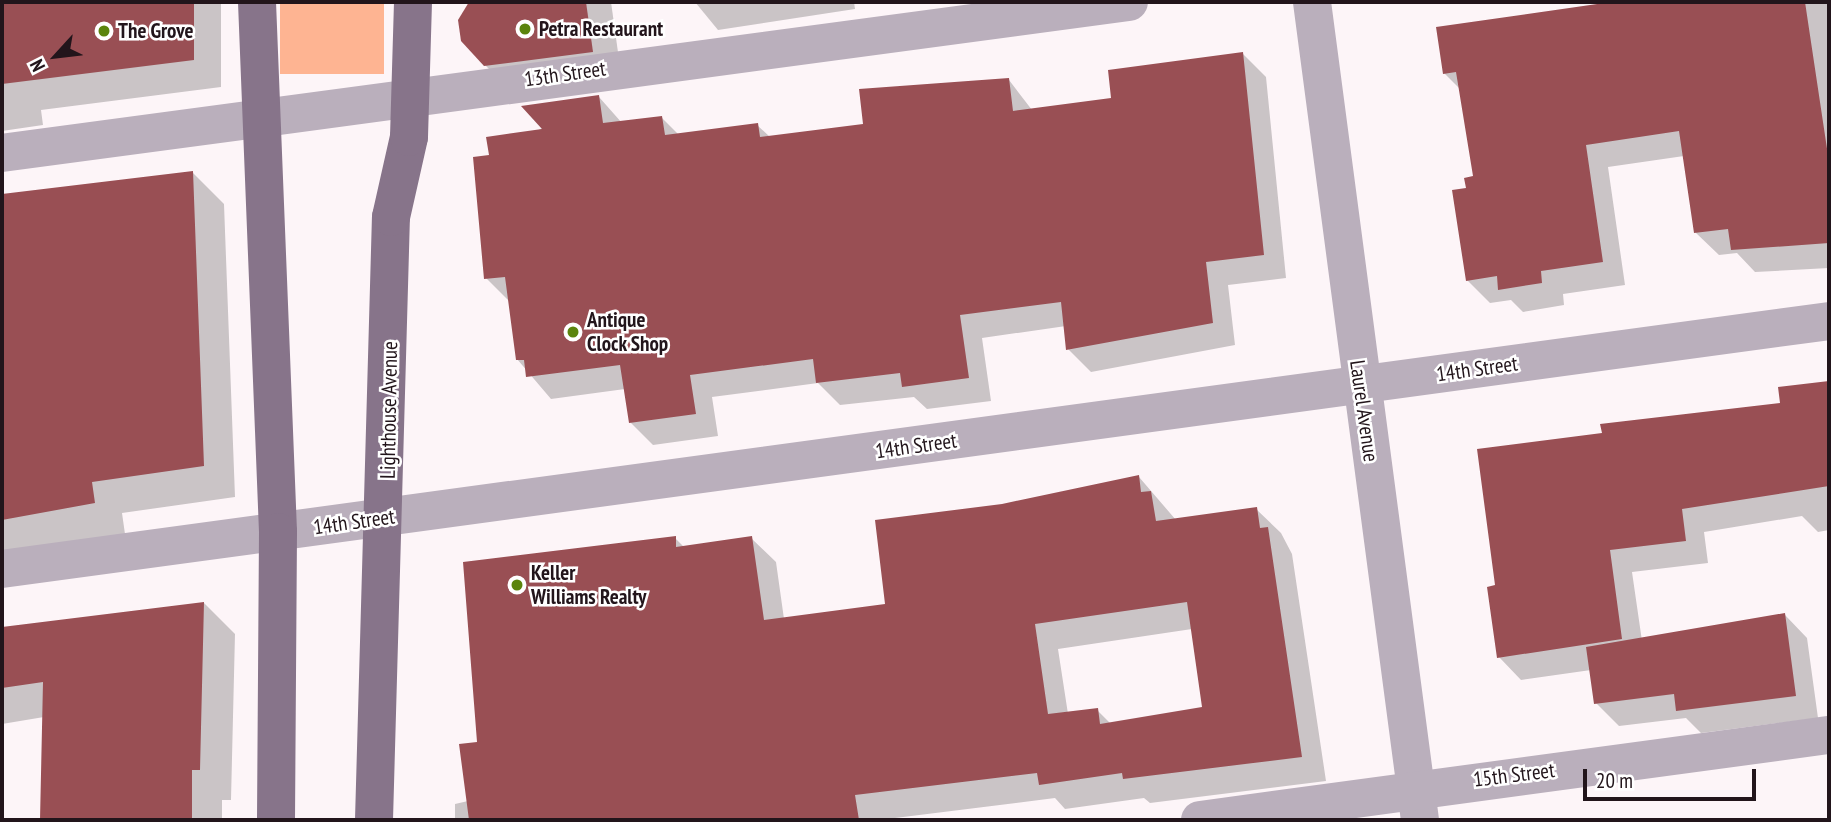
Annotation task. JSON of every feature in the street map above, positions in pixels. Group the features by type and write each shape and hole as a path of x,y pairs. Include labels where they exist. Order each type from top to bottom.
{"main road":[{"path":"257,2 278,532 275,820"},
{"name":"Lighthouse Avenue","path":"374,820 387,517 391,217 412,95 413,2"}],"street":[{"name":"13th Street","path":"2,153 412,95 1129,2"},
{"name":"Laurel Avenue","path":"1312,2 1360,385 1418,804"},
{"name":"14th Street","path":"2,569 1829,321"},
{"name":"15th Street","path":"1200,820 1418,804 1829,735"}],"shaded area":[{"path":"280,2 384,2 384,74 280,74"}],"building":[{"name":"The Grove","path":"2,2 194,2 194,60 2,84"},
{"name":"Petra Restaurant","path":"469,2 586,2 593,52 484,66 461,41 458,20"},
{"path":"1611,2 1805,2 1829,162 1829,243 1731,250 1728,229 1694,233 1679,131 1586,145 1603,262 1541,271 1542,283 1498,290 1497,276 1466,281 1452,190 1466,188 1464,178 1473,176 1456,72 1443,74 1436,27"},
{"path":"1243,52 1264,255 1206,262 1213,323 1066,350 1061,302 960,315 969,378 902,387 900,373 816,383 813,359 690,375 696,414 629,423 620,365 526,377 524,360 516,360 505,277 484,279 473,157 489,155 486,137 542,129 521,106 599,95 603,123 662,116 665,135 758,123 760,137 863,124 859,89 1009,78 1013,111 1111,98 1108,70"},
{"path":"193,171 204,466 92,482 95,503 2,520 2,194"},
{"path":"1829,381 1829,486 1682,509 1686,541 1610,550 1622,639 1497,658 1487,587 1495,585 1477,449 1602,433 1600,424 1780,403 1778,387"},
{"path":"1139,475 1141,492 1151,491 1156,521 1257,507 1260,528 1268,527 1302,757 1123,779 1122,773 1039,785 1037,773 855,795 859,820 469,820 459,744 477,742 463,562 676,536 676,547 752,536 764,620 885,604 875,520 1002,504","holes":["1187,602 1202,707 1100,724 1098,708 1048,714 1035,624"]},
{"path":"204,602 200,770 192,770 192,820 40,820 43,682 2,688 2,627"},
{"path":"1785,613 1796,696 1676,711 1674,694 1594,704 1586,647"}],"place":[{"name":"Petra Restaurant","path":"525,29"},
{"name":"The Grove","path":"104,31"},
{"name":"Antique Clock Shop","path":"573,332"},
{"name":"Keller Williams Realty","path":"517,585"}]}
